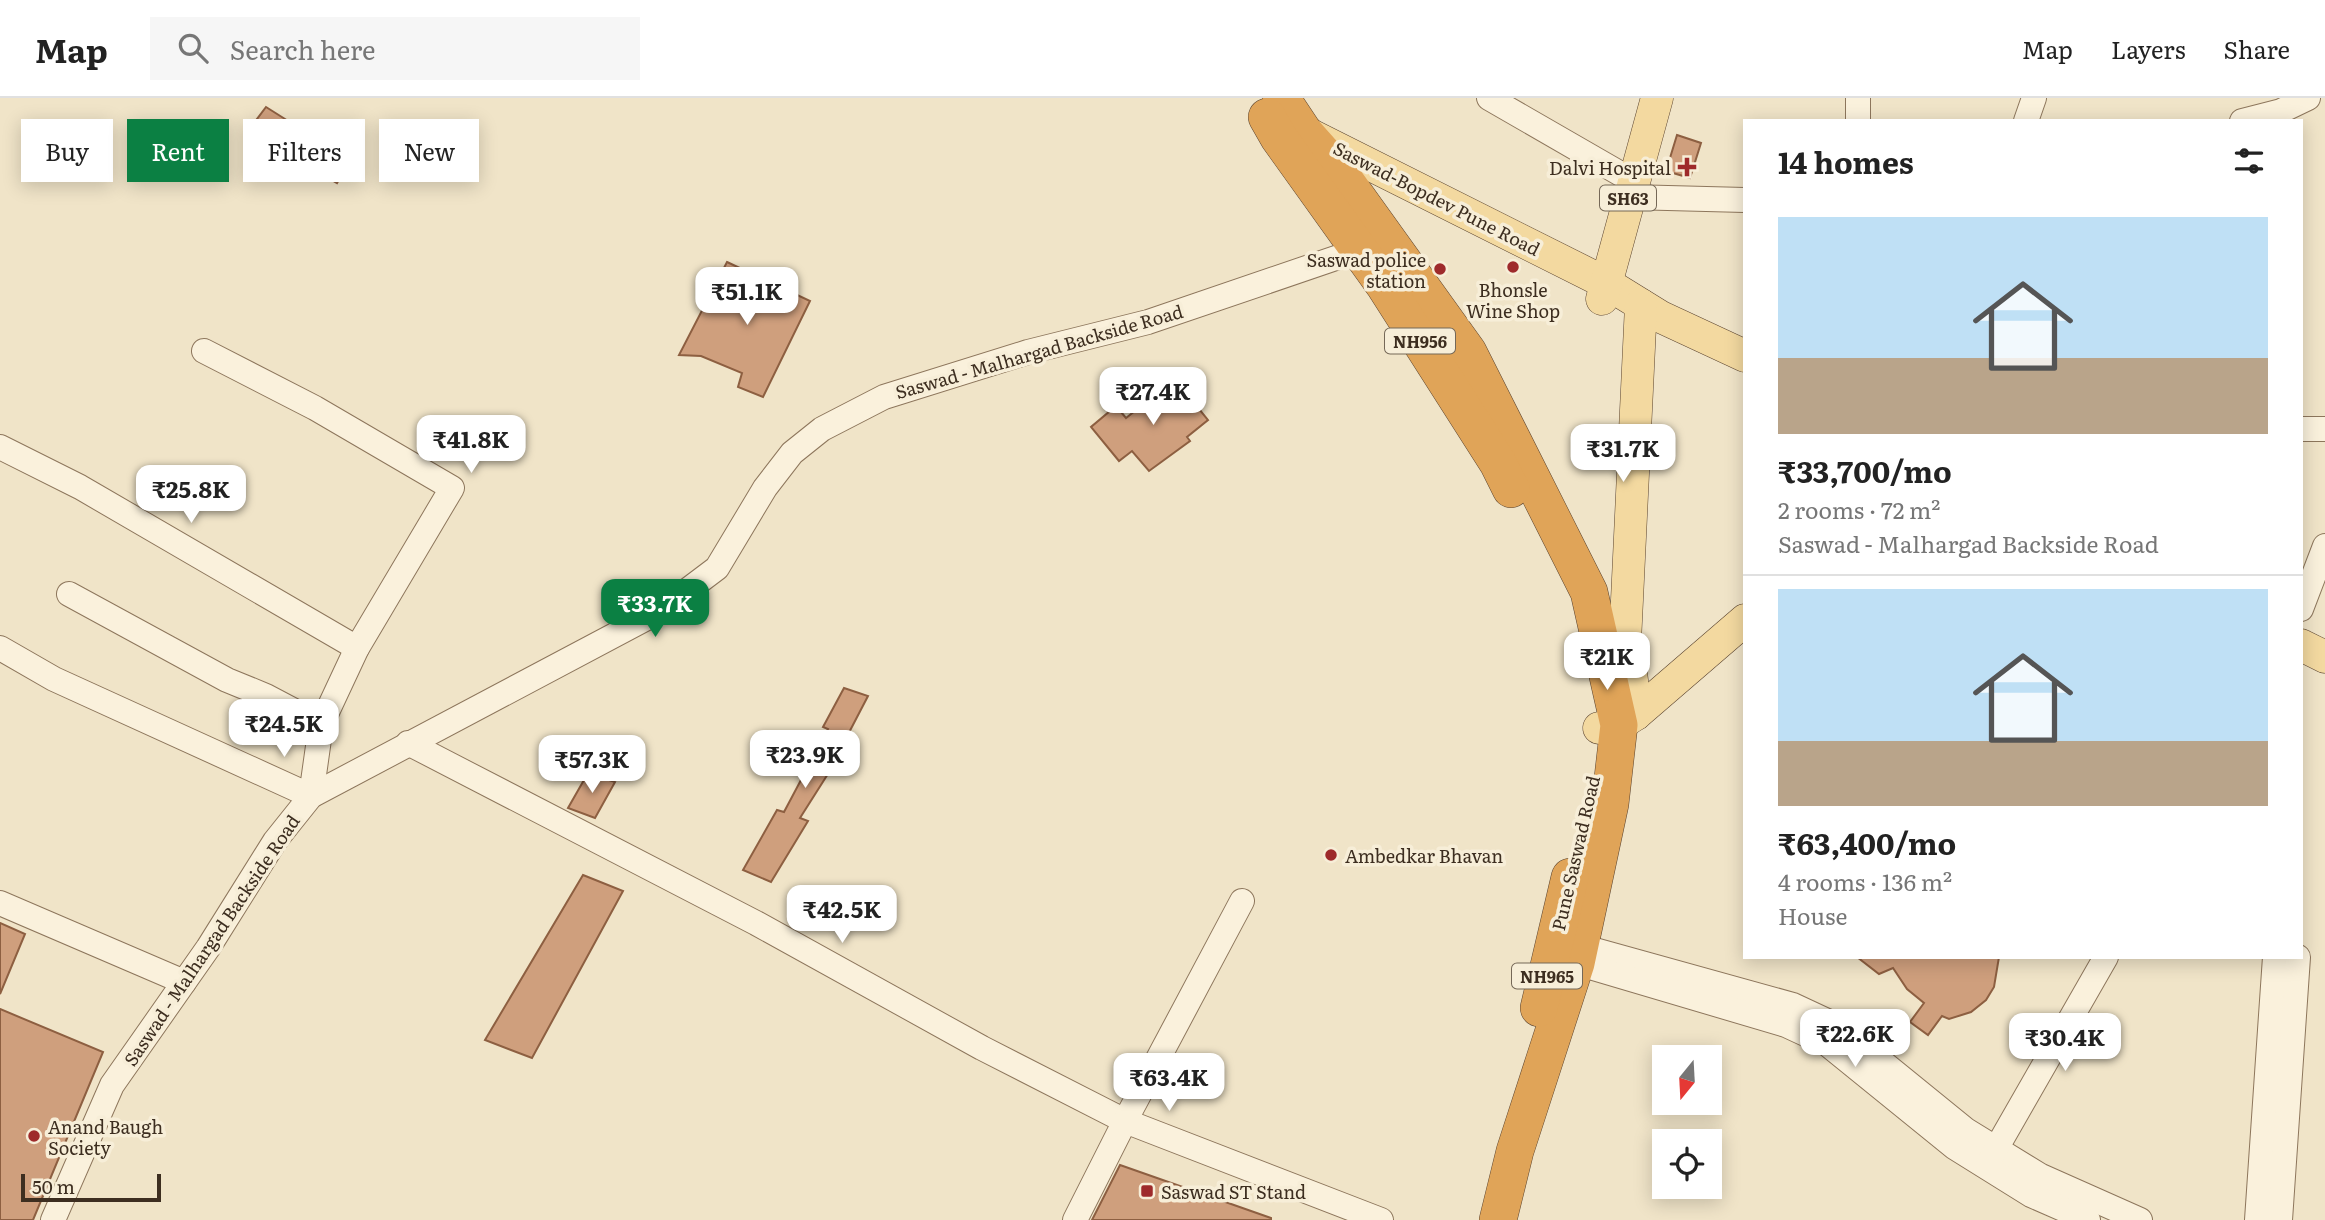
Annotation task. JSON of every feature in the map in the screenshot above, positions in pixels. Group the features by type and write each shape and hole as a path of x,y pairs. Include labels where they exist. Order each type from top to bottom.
{"highway":[{"name":"NH956","path":"1277,116 1336,168 1373,246 1385,286 1497,463 1565,596"},
{"name":"NH956","path":"1277,116 1373,246 1468,352 1589,592 1618,722"},
{"name":"NH965","path":"1565,596 1618,722"},
{"name":"Pune Saswad Road","path":"1480,1220 1524,1071 1566,951 1590,799 1618,722"},
{"path":"1498,1220 1566,951"}],"main road":[{"name":"SH63","path":"1604,291 1657,98"},
{"name":"Saswad-Bopdev Pune Road","path":"1277,116 1604,291"},
{"name":"Saswad-Bopdev Pune Road","path":"1336,168 1604,291"},
{"path":"1604,291 1743,374"},
{"path":"1618,722 1630,664 1625,642 1635,582 1650,320"},
{"path":"1650,320 1743,355"},
{"path":"1618,722 1743,622"},
{"path":"2303,646 2325,657"}],"street":[{"path":"1489,98 1631,189 1743,200"},
{"path":"1858,98 1858,119"},
{"path":"2027,119 2034,98"},
{"path":"2246,119 2274,104 2308,98"},
{"name":"Saswad - Malhargad Backside Road","path":"53,1220 113,1085 208,948 275,841 311,796 660,611 717,568 765,488 792,453 822,429 884,397 1028,352 1148,322 1373,246"},
{"path":"0,648 54,679 311,796 321,725 357,648 452,488 315,408 204,351"},
{"path":"2303,429 2325,429"},
{"path":"0,447 80,487 357,648"},
{"path":"2303,604 2325,546"},
{"path":"69,594 227,680 266,696 321,725"},
{"path":"408,743 757,923 982,1048 1125,1121 1381,1220"},
{"path":"1075,1220 1242,901"},
{"path":"0,903 184,982"},
{"path":"1566,951 1793,1005 1966,1130 2031,1195 2088,1220"},
{"path":"1991,1157 2105,959"},
{"path":"2258,1220 2275,959"},
{"path":"2280,1220 2298,959"},
{"path":"1991,1157 2140,1220"}],"building":[{"path":"266,107 285,119 257,119"},
{"path":"1677,135 1701,143 1690,178 1666,171"},
{"path":"727,262 810,301 763,397 738,387 742,373 701,356 679,355"},
{"path":"1171,382 1177,389 1186,383 1196,395 1191,399 1208,420 1187,437 1190,441 1149,471 1132,451 1119,461 1091,427 1116,406 1126,418"},
{"path":"844,688 868,696 842,746 845,747 800,818 808,821 771,882 743,870 777,810 784,812 828,729 823,727"},
{"path":"588,773 615,782 595,818 568,808"},
{"path":"583,875 623,891 532,1058 485,1040"},
{"path":"0,923 25,934 0,994"},
{"path":"1860,959 1999,959 1994,987 1986,1000 1971,1012 1949,1019 1942,1016 1928,1035 1910,1022 1924,1003 1907,989 1893,968 1879,974"},
{"name":"Anand Baugh Society","path":"0,1009 103,1052 33,1220 0,1220"},
{"name":"Saswad ST Stand","path":"1120,1165 1271,1218 1271,1220 1092,1220"}],"place":[{"name":"Dalvi Hospital","path":"1687,167"},
{"name":"Bhonsle Wine Shop","path":"1513,267"},
{"name":"Saswad police station","path":"1440,269"},
{"name":"Ambedkar Bhavan","path":"1331,855"},
{"name":"Anand Baugh Society","path":"34,1136"},
{"name":"Saswad ST Stand","path":"1147,1191"}]}
